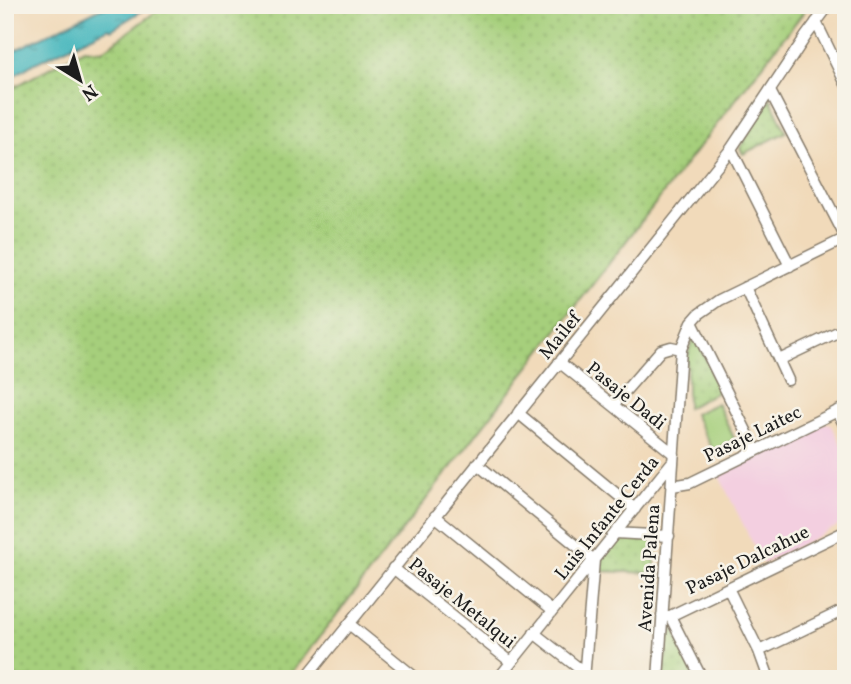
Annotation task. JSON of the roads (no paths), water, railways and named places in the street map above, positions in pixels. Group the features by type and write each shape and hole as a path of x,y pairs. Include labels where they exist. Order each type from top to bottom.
{"street":[{"name":"Mailef","path":"305,679 731,149 830,5"},
{"path":"816,22 846,84"},
{"path":"770,91 846,238"},
{"path":"731,149 790,266"},
{"name":"Luis Infante Cerda","path":"498,679 674,457 681,349 692,322 719,300 846,238"},
{"path":"745,287 788,380"},
{"path":"692,322 756,451"},
{"path":"779,360 846,328"},
{"path":"613,405 659,352 667,348 681,349"},
{"name":"Pasaje Dadi","path":"559,362 674,457"},
{"path":"842,409 846,428"},
{"name":"Pasaje Laitec","path":"672,486 690,483 842,409"},
{"path":"518,413 635,509"},
{"name":"Avenida Palena","path":"658,679 666,616 674,457"},
{"path":"477,464 594,560 584,677"},
{"path":"435,516 552,611"},
{"name":"Pasaje Dalcahue","path":"666,616 846,531"},
{"path":"615,533 669,536"},
{"name":"Pasaje Metalqui","path":"393,568 511,662"},
{"path":"728,588 767,673"},
{"path":"759,651 846,610"},
{"path":"666,616 702,679"},
{"path":"349,624 417,679"},
{"path":"534,634 584,677"}],"water":[{"path":"107,5 151,5 111,30 109,28 35,63 5,81 5,55"}]}
